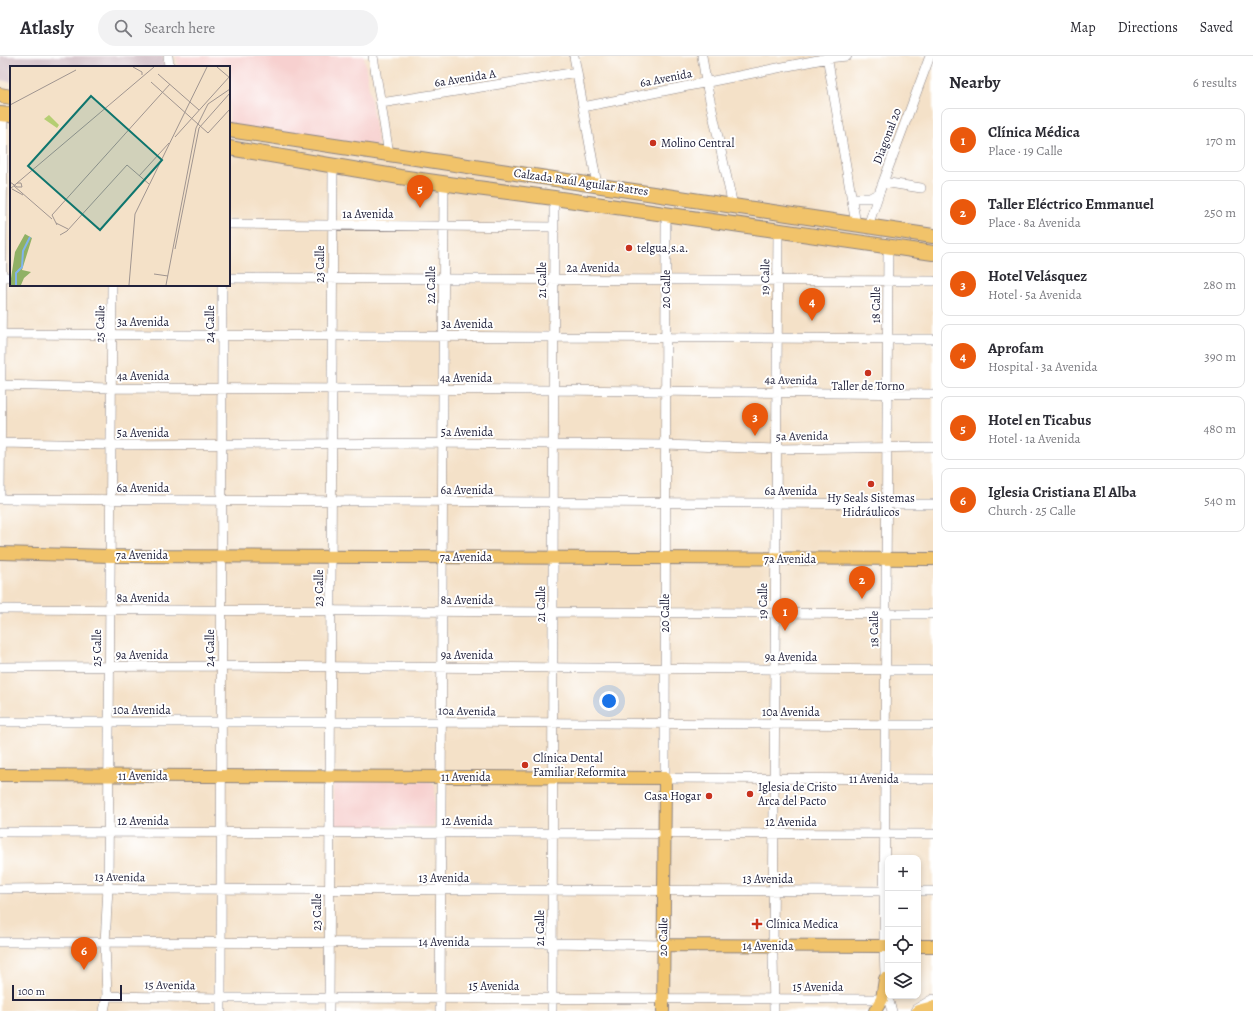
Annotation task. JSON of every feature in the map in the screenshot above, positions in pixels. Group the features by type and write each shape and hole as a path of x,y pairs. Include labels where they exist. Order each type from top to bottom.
{"highway":[{"path":"0,95 10,97"},
{"name":"Calzada Raúl Aguilar Batres","path":"230,130 933,236"},
{"name":"Calzada Raúl Aguilar Batres","path":"230,148 444,183 933,253"}],"main road":[{"name":"7a Avenida","path":"0,553 110,556 222,555 933,559"},
{"name":"11 Avenida","path":"0,775 665,778"},
{"name":"20 Calle","path":"663,1011 665,778"},
{"name":"14 Avenida","path":"663,945 773,951 885,946"},
{"path":"921,946 933,946"},
{"path":"875,1011 882,999 885,979"},
{"path":"918,1011 933,1007"}],"street":[{"path":"168,56 169,66"},
{"path":"373,56 389,154"},
{"path":"574,56 597,185"},
{"path":"702,56 706,82 733,206"},
{"name":"6a Avenida","path":"583,107 827,57 847,56"},
{"name":"Diagonal 20","path":"862,225 879,193 930,56"},
{"path":"827,57 852,198 862,225"},
{"name":"6a Avenida A","path":"381,103 577,72"},
{"path":"0,499 0,385 4,277 5,114"},
{"name":"23 Calle","path":"328,1011 333,165"},
{"path":"883,182 921,188"},
{"name":"22 Calle","path":"440,1011 444,183"},
{"path":"852,198 870,198 879,193"},
{"name":"21 Calle","path":"552,1011 554,198"},
{"name":"20 Calle","path":"665,778 666,214"},
{"name":"1a Avenida","path":"230,224 554,227"},
{"name":"19 Calle","path":"774,1011 774,724 778,231"},
{"name":"18 Calle","path":"885,855 888,247"},
{"name":"2a Avenida","path":"230,278 933,281"},
{"name":"25 Calle","path":"104,1011 107,996 105,943 108,888 112,286"},
{"name":"24 Calle","path":"221,1011 222,286"},
{"name":"3a Avenida","path":"1,334 933,339"},
{"name":"4a Avenida","path":"0,385 111,388 554,390 933,394"},
{"name":"5a Avenida","path":"0,443 111,445 442,443 666,445 776,449 933,447"},
{"name":"6a Avenida","path":"0,499 933,504"},
{"name":"8a Avenida","path":"0,610 933,614"},
{"name":"9a Avenida","path":"0,667 222,666 933,670"},
{"name":"10a Avenida","path":"0,722 441,722 933,725"},
{"name":"11 Avenida","path":"665,778 933,780"},
{"name":"12 Avenida","path":"0,832 933,834"},
{"name":"13 Avenida","path":"0,889 108,888 885,891"},
{"path":"921,891 933,891"},
{"name":"14 Avenida","path":"0,942 440,942 663,945"},
{"name":"15 Avenida","path":"107,996 221,998 882,999"},
{"name":"18 Calle","path":"888,999 892,1011"},
{"path":"914,1011 933,999"}],"shaded area":[{"path":"0,56 163,56 164,66 10,66 10,82 0,80"},
{"path":"176,56 364,56 378,146 230,125 230,66 178,66"},
{"path":"333,780 430,781 435,786 434,827 333,825"}],"place":[{"name":"Molino Central","path":"653,143"},
{"name":"Hotel en Ticabus","path":"420,208"},
{"name":"telgua,s.a.","path":"629,248"},
{"name":"Aprofam","path":"812,321"},
{"name":"Taller de Torno","path":"868,373"},
{"name":"Hotel Velásquez","path":"755,436"},
{"name":"Hy Seals Sistemas Hidráulicos","path":"871,484"},
{"name":"Taller Eléctrico Emmanuel","path":"862,599"},
{"name":"Clínica Médica","path":"785,631"},
{"name":"Clínica Dental Familiar Reformita","path":"525,765"},
{"name":"Iglesia de Cristo Arca del Pacto","path":"750,794"},
{"name":"Casa Hogar","path":"709,796"},
{"name":"Clínica Medica","path":"757,924"},
{"name":"Iglesia Cristiana El Alba","path":"84,970"}]}
